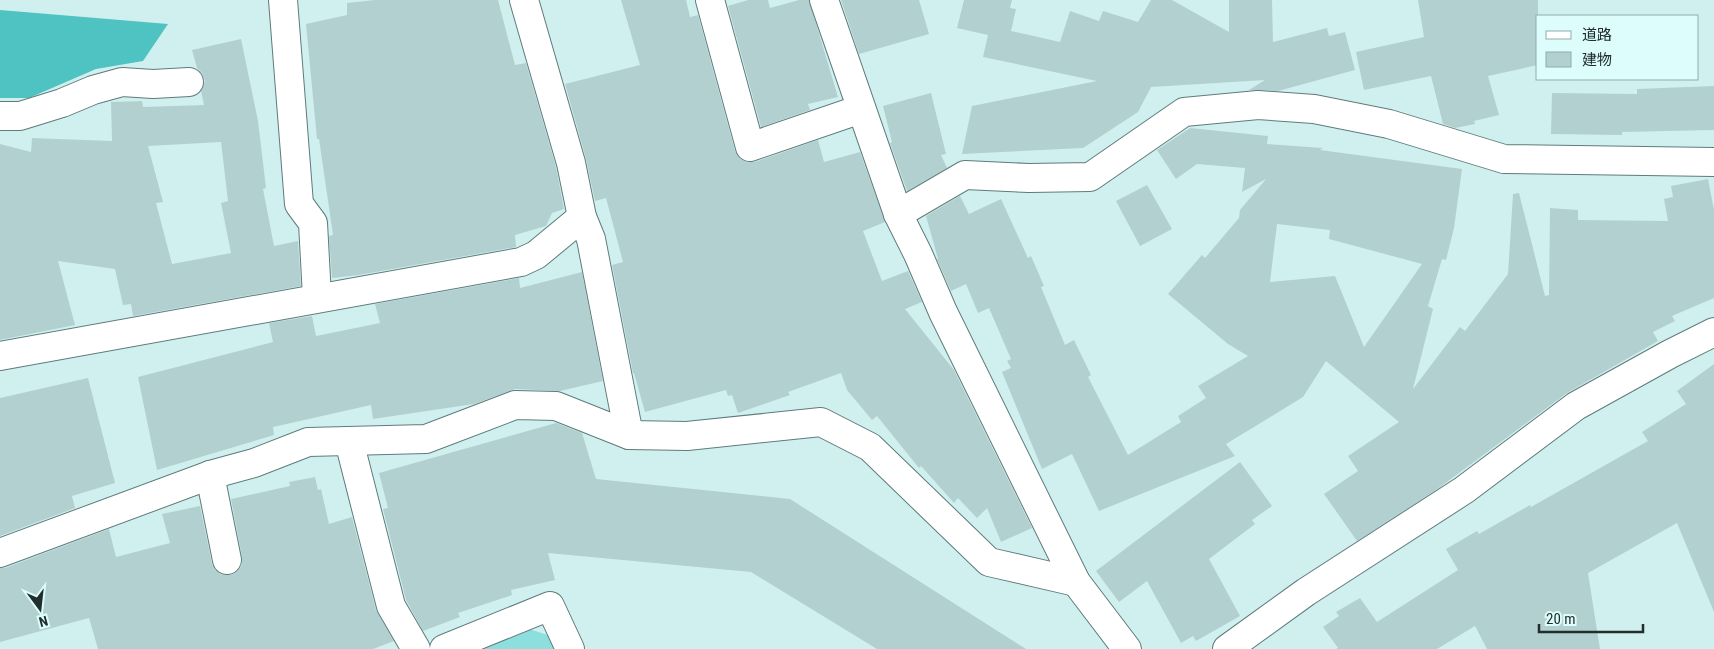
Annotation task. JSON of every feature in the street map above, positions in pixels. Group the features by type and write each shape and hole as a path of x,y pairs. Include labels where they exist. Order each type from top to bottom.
{"street":[{"path":"283,0 299,204 313,223 317,297"},
{"path":"524,0 572,164 582,217 591,239 629,435"},
{"path":"710,0 750,146 861,109"},
{"path":"824,0 898,214 943,312 1076,582 1127,649"},
{"path":"0,116 20,116 62,103 93,90 122,82 153,84 188,82"},
{"path":"898,214 965,175 1029,178 1090,177 1184,112 1258,105 1314,108 1389,124 1504,159 1714,162"},
{"path":"0,356 317,297 521,262 536,255 582,217"},
{"path":"1227,649 1306,592 1464,490 1576,406 1714,332"},
{"path":"0,553 210,475 254,464 308,442 426,439 515,405 556,406 629,435 687,436 820,422 870,446 989,562 1076,582"},
{"path":"348,441 391,606 416,649"},
{"path":"210,475 227,560"},
{"path":"444,649 550,606 570,649"}],"shaded area":[{"path":"0,10 168,24 143,61 96,69 29,98 0,98"},
{"path":"529,629 551,636 557,649 480,649"}],"building":[{"path":"375,0 498,0 515,65 526,63 556,167 564,209 552,213 546,226 515,235 516,247 359,275 332,278 329,236 333,235 319,139 317,139 306,24 347,15 347,3"},
{"path":"621,0 686,0 690,17 698,15 735,151 740,159 747,162 755,162 818,140 824,162 860,152 885,222 863,231 882,281 908,271 922,302 905,309 954,370 1032,528 1001,542 987,508 977,518 958,498 954,503 921,466 919,468 877,416 872,420 847,390 841,373 788,392 790,395 738,413 732,395 728,396 726,390 645,412 633,373 612,265 623,262 606,198 595,201 586,159 565,84 640,65"},
{"path":"748,0 768,0 770,8 799,0 809,0 838,97 808,104 810,110 761,127 728,6"},
{"path":"841,0 919,0 929,34 859,54"},
{"path":"964,0 1012,0 1010,8 1016,9 1011,31 1060,42 1070,11 1099,21 1103,11 1138,22 1151,0 1172,0 1229,32 1229,0 1272,0 1273,42 1327,28 1329,36 1345,32 1355,70 1278,91 1249,90 1265,80 1151,87 1138,112 1083,148 962,154 972,106 1097,81 983,57 988,35 957,28"},
{"path":"1418,0 1538,0 1538,15 1536,15 1536,65 1488,76 1499,115 1474,121 1475,124 1455,128 1443,124 1431,76 1364,90 1356,52 1424,37"},
{"path":"241,39 258,121 266,188 263,189 274,246 298,241 301,286 133,316 131,304 123,305 115,269 58,261 75,325 0,340 0,144 31,152 32,138 112,141 111,102 142,101 143,107 204,105 201,91 205,81 202,73 197,68 192,50","holes":["221,142 228,201 221,203 231,253 172,264 156,203 163,202 148,146"]},
{"path":"1714,86 1714,130 1622,132 1622,135 1551,134 1552,93 1637,94 1637,89"},
{"path":"931,93 946,154 941,155 947,168 907,191 890,143 892,142 883,106"},
{"path":"1190,128 1268,136 1267,144 1323,148 1320,150 1462,169 1454,228 1446,260 1442,259 1428,306 1433,309 1413,389 1460,327 1465,331 1508,274 1513,194 1519,193 1545,296 1549,295 1550,208 1578,210 1578,220 1668,221 1664,199 1673,197 1671,186 1708,179 1714,210 1714,298 1672,316 1675,321 1653,332 1658,341 1567,393 1436,490 1357,541 1324,494 1358,471 1348,456 1399,422 1326,361 1303,397 1226,444 1235,456 1099,511 1072,454 1042,469 1002,372 1011,368 1007,361 1011,359 989,308 978,313 966,284 951,291 937,259 926,216 960,196 969,214 1001,199 1028,258 1031,256 1044,286 1041,287 1065,345 1074,340 1091,375 1088,377 1128,455 1181,422 1178,416 1206,398 1198,386 1248,356 1228,344 1168,294 1202,255 1205,258 1239,218 1240,210 1266,179 1242,192 1245,168 1197,164 1176,179 1157,150","holes":["1277,224 1330,230 1329,239 1422,264 1364,347 1335,276 1270,282"]},
{"path":"1147,185 1172,229 1140,246 1116,201"},
{"path":"582,272 603,381 560,391 515,389 474,404 373,419 371,405 273,427 274,435 157,470 138,377 273,342 269,323 312,316 316,336 380,323 375,304 519,278 520,288"},
{"path":"1714,364 1714,612 1677,523 1588,573 1600,649 1487,649 1475,626 1437,649 1336,649 1338,648 1323,627 1339,616 1336,612 1360,598 1377,622 1458,570 1446,549 1477,531 1479,534 1530,505 1531,507 1648,441 1642,432 1686,404 1677,391"},
{"path":"88,378 115,483 72,496 75,508 0,536 0,398"},
{"path":"556,423 582,433 596,479 790,499 1026,649 877,649 751,572 548,553 555,580 511,590 512,595 458,613 460,617 423,631 406,600 383,509 388,508 379,473"},
{"path":"1240,462 1272,506 1252,520 1255,524 1209,559 1240,616 1196,641 1193,636 1181,643 1147,581 1119,602 1096,571"},
{"path":"315,477 318,490 321,489 329,524 352,517 376,610 394,641 373,649 98,649 89,618 0,642 0,568 5,568 109,529 116,557 170,543 162,514 200,506 212,564 215,570 222,575 231,575 237,572 242,565 242,557 231,499 290,486 289,482"}]}
